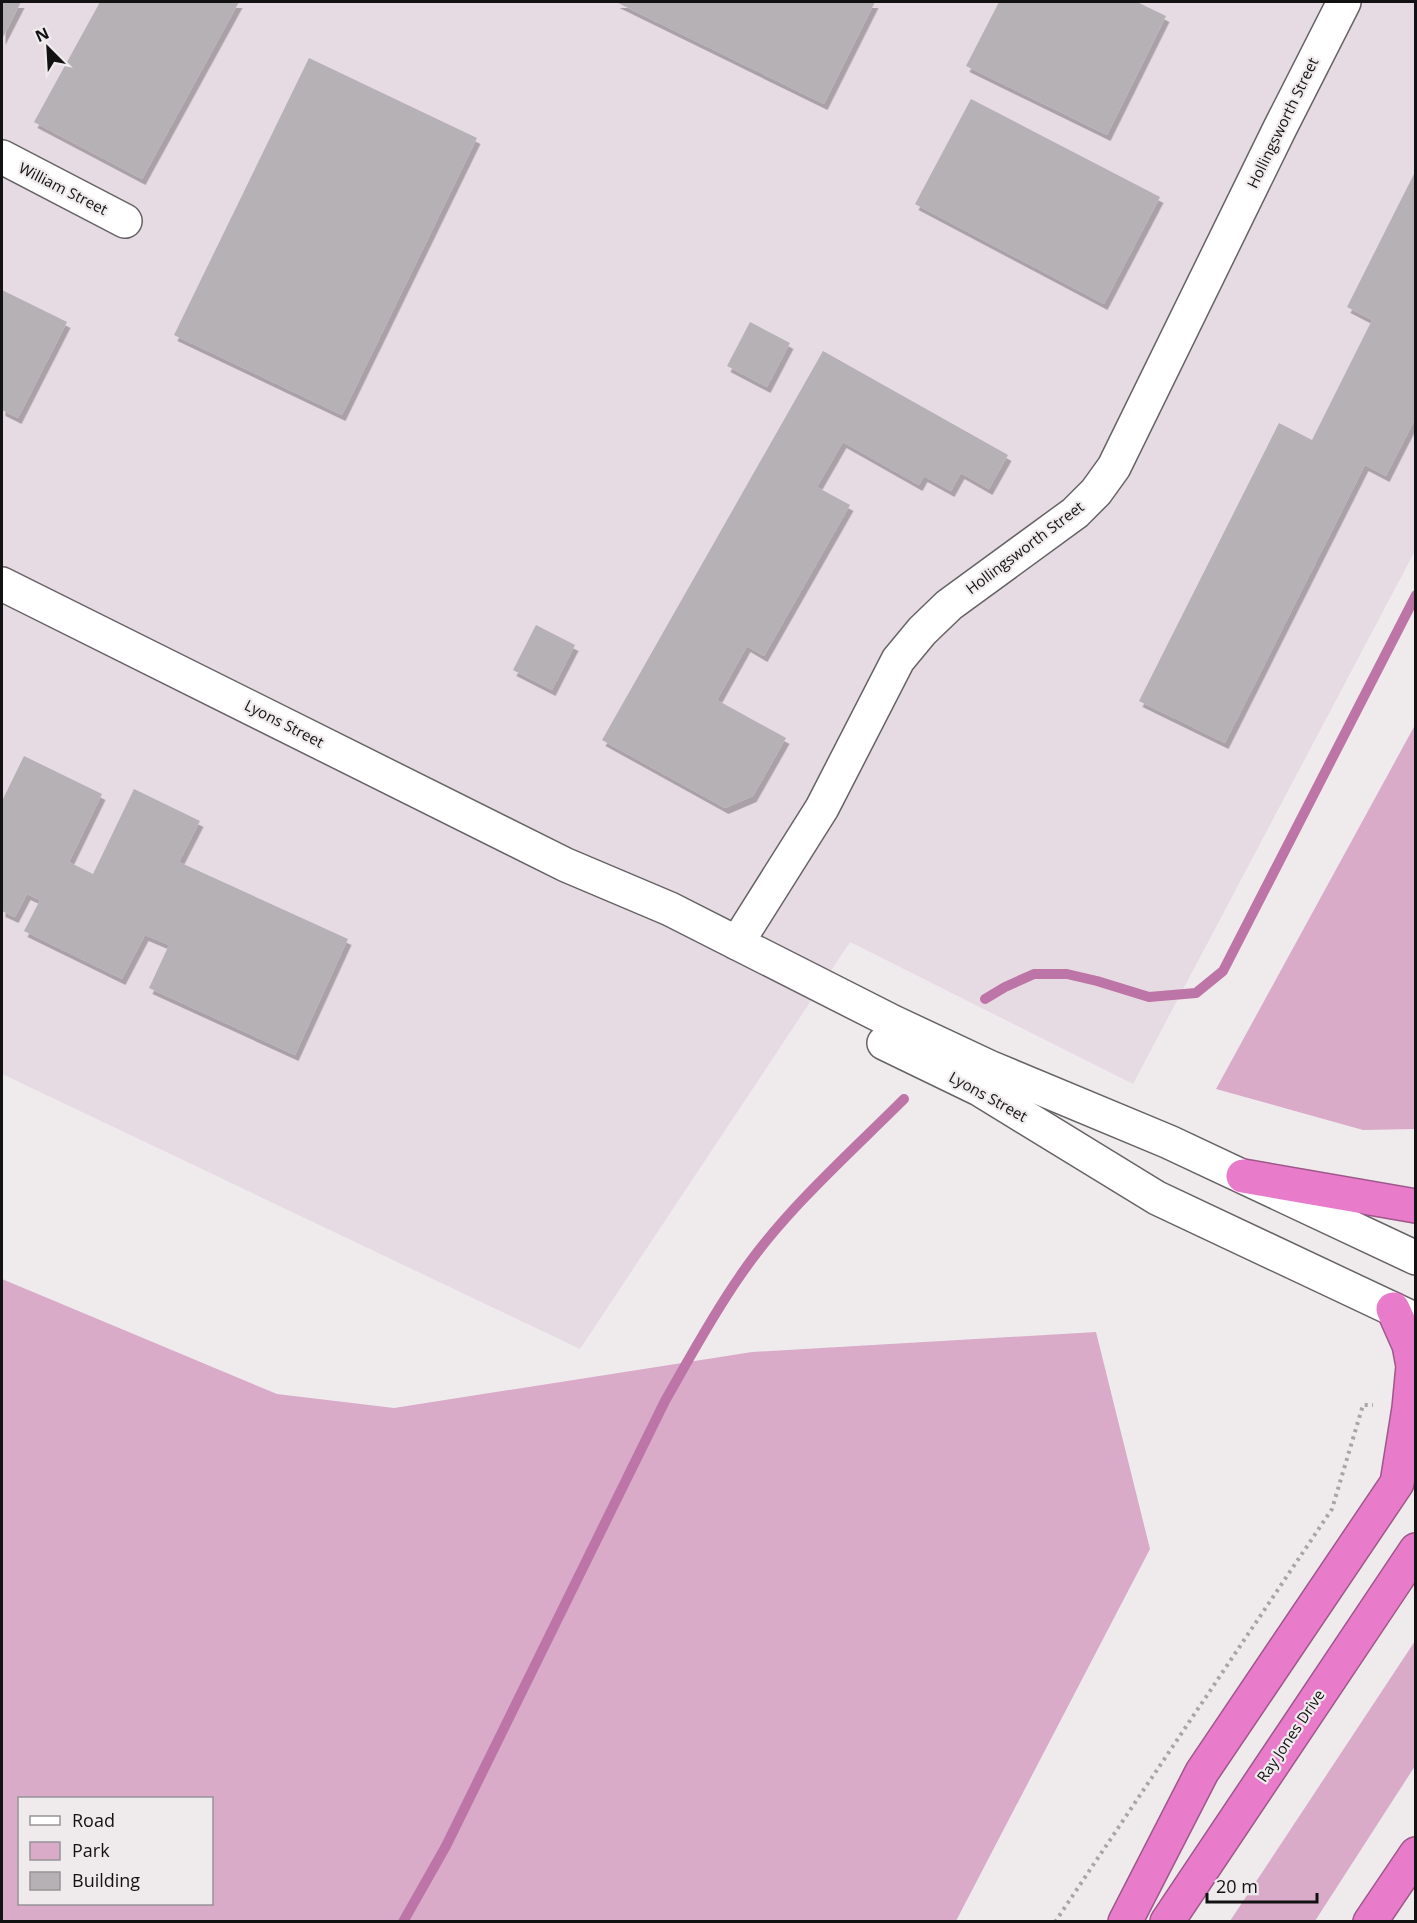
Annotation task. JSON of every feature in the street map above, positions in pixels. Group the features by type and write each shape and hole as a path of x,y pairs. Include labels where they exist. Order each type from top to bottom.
{"highway":[{"path":"1243,1176 1416,1206"},
{"path":"1125,1922 1202,1772 1397,1483 1413,1366 1404,1315"},
{"name":"Ray Jones Drive","path":"1167,1922 1416,1550"},
{"path":"1370,1922 1416,1854"}],"street":[{"name":"Hollingsworth Street","path":"737,943 822,808 898,660 921,631 949,605 1075,513 1096,492 1114,467 1344,2"},
{"name":"William Street","path":"2,157 125,221"},
{"name":"Lyons Street","path":"2,584 566,865 669,909 893,1023 990,1067 1169,1142 1416,1258"},
{"name":"Lyons Street","path":"566,865 662,928 979,1089 1157,1198 1404,1315"}],"path":[{"path":"1054,1922 1332,1509 1363,1405"}],"shaded area":[{"path":"2,2 1415,2 1415,551 1133,1084 850,942 580,1349 2,1074"}],"green space":[{"path":"1415,725 1415,1129 1363,1130 1216,1089"},
{"path":"2,1279 277,1394 394,1408 752,1352 1096,1332 1150,1549 956,1921 2,1921"},
{"path":"1415,1641 1415,1766 1315,1921 1230,1921"}],"building":[{"path":"2,2 21,2 2,39"},
{"path":"100,2 239,2 142,179 34,122"},
{"path":"616,2 875,2 824,104"},
{"path":"999,2 1137,2 1166,16 1107,135 966,66"},
{"path":"309,58 477,138 342,415 174,335"},
{"path":"971,99 1160,197 1104,304 915,204"},
{"path":"1416,170 1416,417 1386,476 1365,465 1225,743 1139,701 1279,423 1312,440 1372,320 1347,307"},
{"path":"2,290 67,322 18,418 2,410"},
{"path":"750,322 790,343 767,387 727,366"},
{"path":"823,351 1008,455 989,489 961,473 951,491 924,476 919,485 843,442 817,487 850,505 764,656 747,646 717,700 786,738 753,796 725,808 602,740"},
{"path":"536,625 575,645 552,690 513,670"},
{"path":"24,756 102,794 69,862 93,874 134,789 200,821 179,862 348,939 295,1055 149,988 169,945 145,935 122,979 24,931 40,900 27,894 15,917 2,911 2,801"}],"waterway":[{"path":"985,999 1034,974 1067,974 1149,997 1196,993 1223,971 1416,595"},
{"path":"403,1922 446,1846 665,1401 710,1322 757,1252 776,1229 904,1099"}]}
